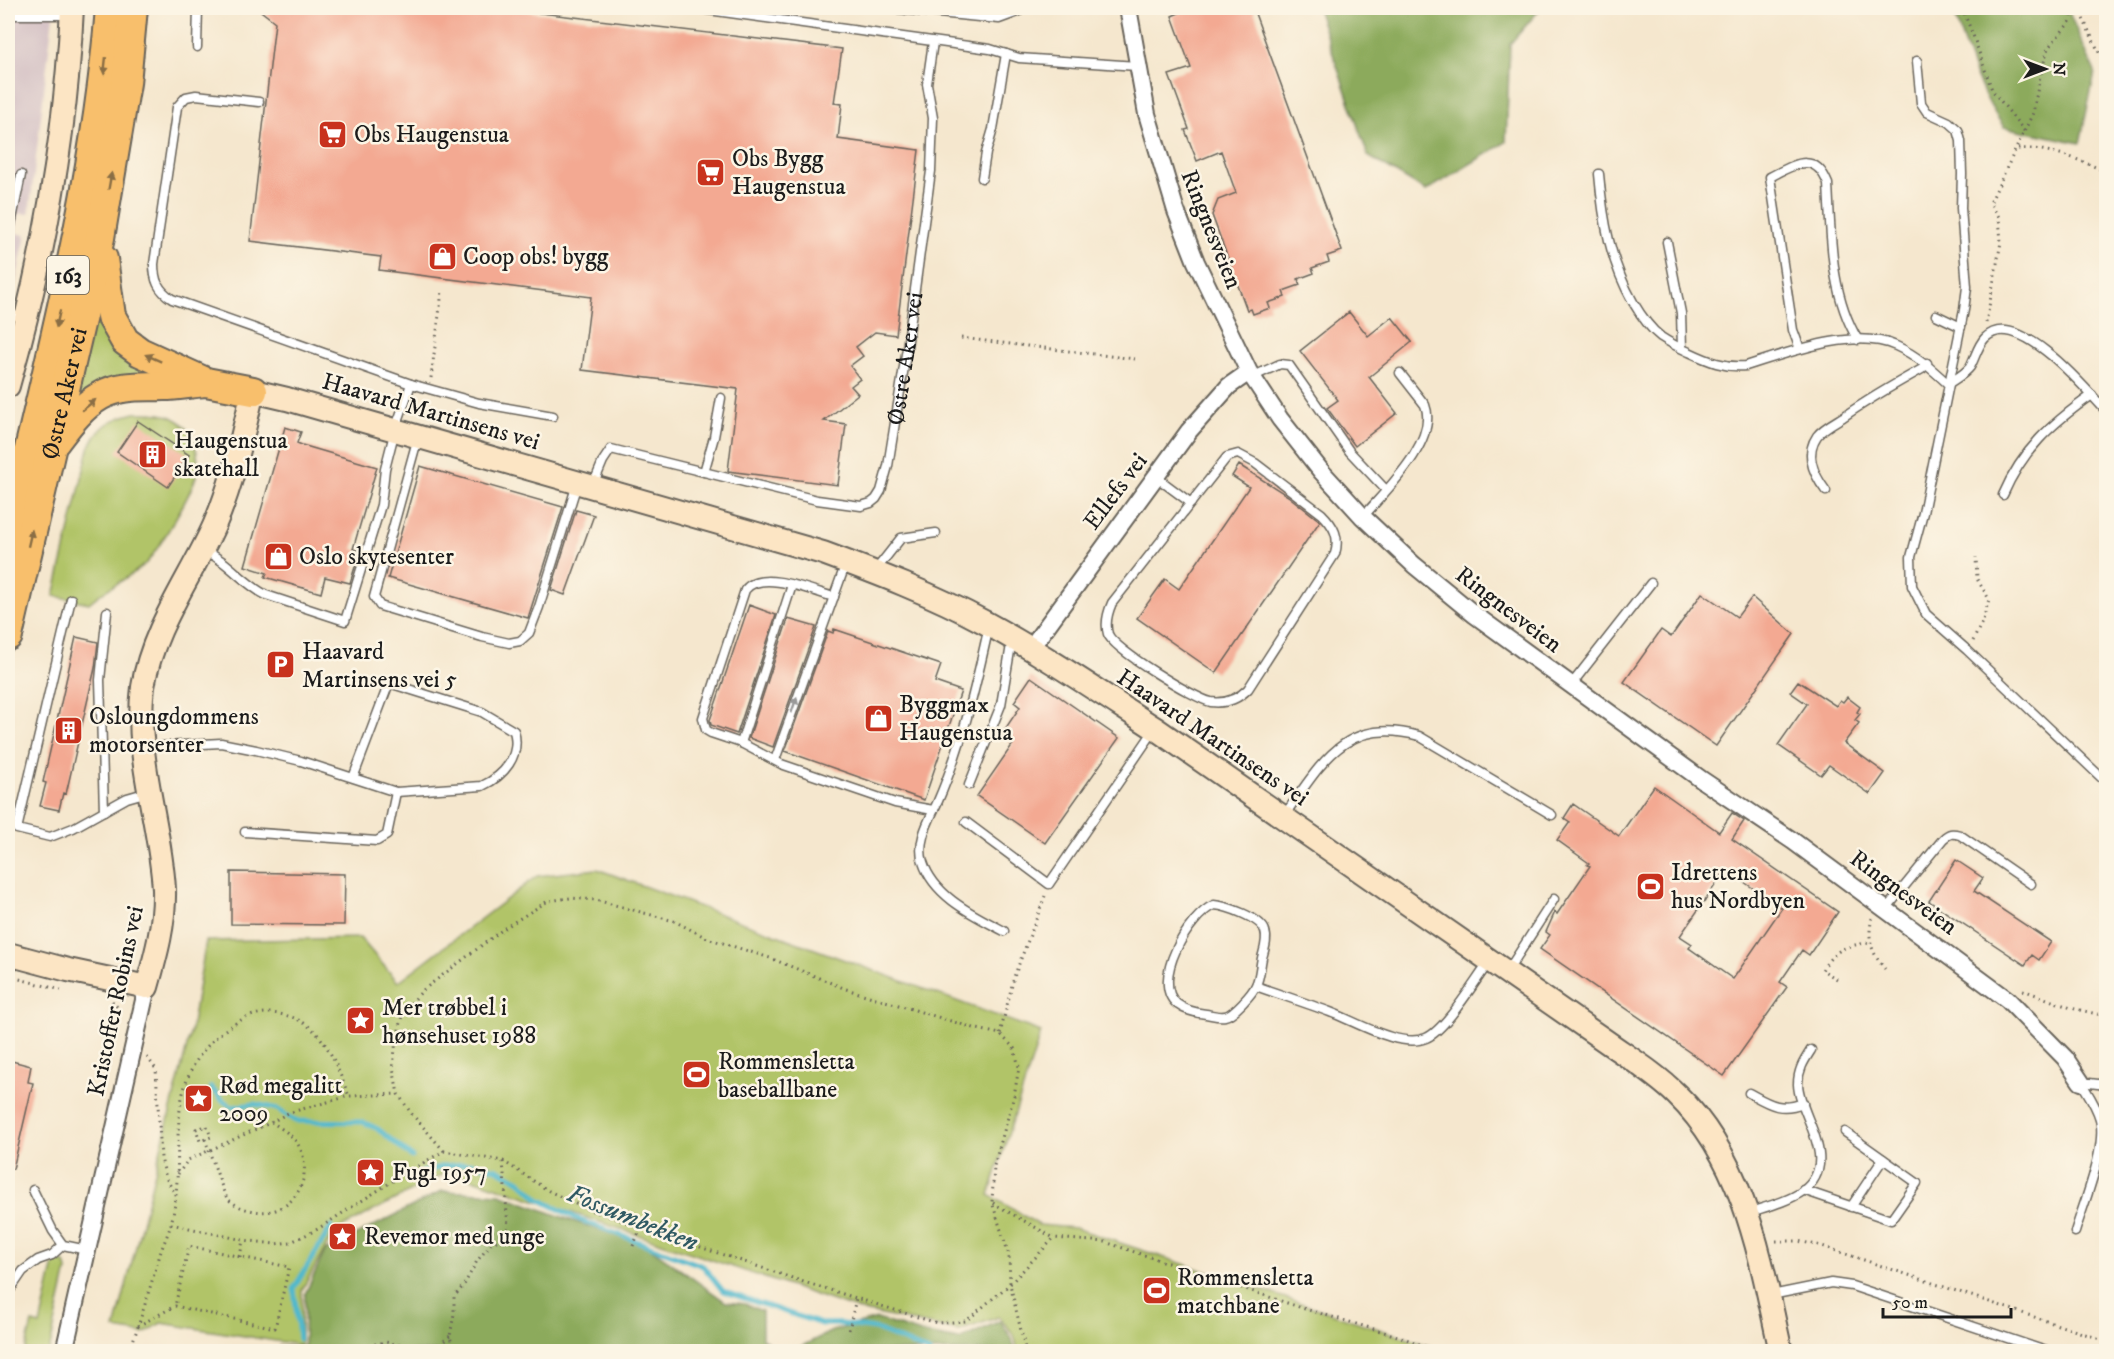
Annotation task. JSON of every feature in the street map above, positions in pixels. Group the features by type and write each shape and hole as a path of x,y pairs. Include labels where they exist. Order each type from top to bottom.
{"highway":[{"name":"Østre Aker vei","path":"8,539 79,226 97,131 110,8"},
{"name":"Østre Aker vei","path":"8,636 100,238 124,95 133,8"},
{"path":"100,238 111,316 117,329 126,340 140,352 206,382 253,391"},
{"path":"51,449 75,416 100,396 126,387 206,382"}],"street":[{"name":"Ringnesveien","path":"1128,8 1147,114 1176,212 1196,262 1251,374 1280,419 1322,471 1363,517 1414,565 1475,615 1702,780 1793,841 2008,1000 2065,1058 2081,1082"},
{"path":"8,387 17,316 56,175 72,11"},
{"name":"Ellefs vei","path":"1021,644 1156,477 1212,403 1229,386 1251,374"},
{"name":"Haavard Martinsens vei","path":"253,391 585,483 779,539 847,562 875,572 989,625 1086,683 1156,729 1659,1078 1677,1094 1700,1121 1719,1151 1748,1213 1781,1352"},
{"name":"Kristoffer Robins vei","path":"64,1352 160,939 164,892 162,864 142,747 141,710 149,663 157,638 213,526 234,471 253,391"},
{"path":"8,954 147,987"}],"lane":[{"path":"197,47 198,8"},
{"path":"694,8 990,49 1019,58 1137,66"},
{"path":"888,8 999,19 1024,8"},
{"path":"8,15 72,11"},
{"name":"Østre Aker vei","path":"585,483 611,449 817,500 861,506 872,503 881,491 888,466 932,171 933,118 927,84 933,42"},
{"path":"982,178 1006,54"},
{"path":"1917,62 1921,103 1927,112 1954,126 1958,130 1961,141 1963,261 1967,287 1923,513 1911,557 1912,586 1926,614 2106,782"},
{"path":"260,102 196,94 186,97 177,107 154,264 159,287 172,298 411,384 479,403 553,416"},
{"path":"1800,349 1793,330 1770,177 1795,164 1817,165 1828,184 1839,301 1847,323 1858,340"},
{"path":"1599,174 1607,241 1614,264 1641,316 1659,336 1713,363 1738,367 1827,342 1872,340 1894,345 1927,363 1948,384"},
{"path":"8,239 21,176"},
{"path":"1667,242 1681,314 1682,348"},
{"path":"1936,315 1961,327"},
{"path":"1948,384 1969,369 1985,338 1994,332 2008,331 2018,333 2063,365 2106,411"},
{"path":"1826,491 1815,477 1812,467 1811,451 1817,436 1880,392 1922,369 1927,363"},
{"path":"1251,374 1280,364 1289,365 1350,452 1386,490"},
{"path":"1363,517 1416,450 1427,427 1428,411 1425,405 1400,373"},
{"path":"202,549 224,560 254,589 345,621 381,505 385,469 395,430 411,384"},
{"path":"2003,495 2014,471 2037,440 2092,395"},
{"path":"704,472 714,437 721,398"},
{"path":"418,436 374,597 380,606 482,637 509,643 520,641 529,633 585,483"},
{"path":"1238,454 1255,463 1322,514 1329,521 1337,536 1335,554 1248,688 1241,696 1232,700 1220,702 1200,699 1124,652 1108,634 1108,612 1112,603 1191,503 1227,458 1238,454"},
{"path":"1156,477 1191,503"},
{"path":"875,572 901,538 936,532"},
{"path":"776,760 847,562"},
{"path":"834,597 779,582 756,581 745,590 703,718 706,730 741,743 776,760 895,803 933,810"},
{"path":"1570,685 1651,583"},
{"path":"741,743 792,585"},
{"path":"72,599 17,829 50,837 73,828 127,798 149,792"},
{"path":"104,811 100,680 107,612"},
{"path":"989,625 977,679 949,775 933,810 921,847 923,864 941,891 1004,931"},
{"path":"969,785 992,732 1021,644"},
{"path":"142,747 221,743 301,761 353,778 396,792 482,786 494,781 506,768 514,754 517,742 514,731 482,712 389,682 353,778"},
{"path":"966,822 1049,884 1156,729"},
{"path":"1283,817 1334,752 1349,740 1367,733 1383,731 1419,736 1552,815"},
{"path":"245,832 377,842 387,835 396,792"},
{"path":"1881,905 1943,839 1953,833 1960,835 2031,884"},
{"path":"1256,986 1331,1012 1384,1034 1413,1041 1426,1038 1441,1028 1498,967 1554,899"},
{"path":"1214,905 1225,906 1262,925 1266,940 1256,986 1233,1013 1224,1017 1196,1013 1178,1005 1171,997 1167,986 1167,973 1188,927 1207,908 1214,905"},
{"path":"1748,1213 1780,1202 1803,1190 1814,1176 1819,1156 1813,1125 1800,1095 1799,1074 1801,1065 1811,1050"},
{"path":"2081,1082 2106,1085"},
{"path":"2075,1232 2100,1149 2101,1133 2100,1120 2095,1106 2081,1082"},
{"path":"1749,1093 1770,1105 1781,1108 1803,1103"},
{"path":"1803,1190 1891,1220 1917,1183 1845,1132"},
{"path":"1851,1207 1883,1159"},
{"path":"33,1190 53,1231 63,1245 87,1250"},
{"path":"8,1293 23,1271 38,1260 52,1255 63,1245"},
{"path":"1769,1296 1831,1283 1852,1286 2046,1351"}],"path":[{"path":"1962,8 1992,90 2025,132"},
{"path":"1982,343 2001,242 1999,217 1990,203 2003,174 2018,149 2033,113 2048,48 2070,22 2076,8"},
{"path":"2076,8 2106,67"},
{"path":"2018,149 2035,148 2087,163 2106,172"},
{"path":"430,389 442,291"},
{"path":"961,338 1135,359"},
{"path":"1967,650 1976,638 1989,599 1977,579 1976,557"},
{"path":"1000,1034 1014,977 1049,884"},
{"path":"1026,1352 1010,1284 1009,1255 992,1202 994,1166 1014,1096 1019,1066 1014,1048 1000,1034 846,989 770,958 707,938 674,921 596,900 570,898 548,901 506,927 423,990 403,1016 396,1040 393,1067 398,1094 411,1113 444,1151 503,1161 549,1191 584,1208 641,1228 937,1323 966,1321 1010,1284 1054,1238"},
{"path":"1881,905 1870,925 1870,943 1874,957 1885,969"},
{"path":"1837,979 1822,970 1834,953 1844,947 1870,943"},
{"path":"8,976 69,992"},
{"path":"1992,988 2013,985 2071,1008 2106,1016"},
{"path":"106,999 114,1002 124,1015"},
{"path":"131,1352 171,1224 176,1196 181,1104 199,1055 220,1034 250,1016 268,1013 285,1014 303,1021 317,1033 328,1048 349,1096"},
{"path":"146,1055 156,1069 161,1158 166,1178 176,1196"},
{"path":"177,1175 188,1160 288,1113 349,1096 398,1094"},
{"path":"205,1139 228,1199 243,1209 260,1213 276,1212 288,1206 298,1192 304,1174 303,1156 292,1136 272,1122"},
{"path":"207,1126 211,1137 205,1139 200,1141 196,1129 207,1126"},
{"path":"171,1224 243,1240 276,1244 291,1242 316,1230 444,1151"},
{"path":"454,1352 450,1336 454,1297 464,1285 477,1261 491,1244 503,1237 508,1227 503,1161"},
{"path":"992,1202 1054,1238 1105,1242 1305,1309 1401,1337 1440,1352"},
{"path":"633,1246 641,1228"},
{"path":"240,1257 243,1240"},
{"path":"1757,1246 1789,1240 1815,1244 2106,1341"},
{"path":"138,1326 175,1306 276,1328 289,1267 189,1246 175,1306"},
{"path":"849,1330 856,1298"},
{"path":"357,1348 385,1342 411,1347 438,1347 450,1336"},
{"path":"122,1352 132,1344"}],"shaded area":[{"path":"8,8 54,8 29,214 19,213 16,233 26,235 8,316"}],"green space":[{"path":"1317,8 1541,8 1510,44 1506,142 1426,191 1368,156"},
{"path":"1952,8 2067,8 2095,72 2080,143 2004,127 1980,85"},
{"path":"95,301 155,370 75,407"},
{"path":"135,413 168,415 186,427 196,450 197,468 193,484 168,531 143,566 89,603 54,596 89,448 97,434 107,424"},
{"path":"597,869 1041,1032 989,1195 1039,1225 1075,1228 1445,1351 1018,1351 1014,1335 999,1317 959,1331 863,1311 449,1171 335,1231 302,1290 301,1345 161,1323 144,1334 115,1329 191,1030 206,941 360,938 398,982 537,876"},
{"path":"442,1191 500,1194 646,1245 726,1302 745,1304 762,1311 762,1338 773,1346 790,1351 278,1351 279,1346 304,1347 305,1294 325,1251"},
{"path":"59,1261 65,1263 67,1270 49,1351 25,1351 32,1323 40,1325 54,1263"},
{"path":"877,1319 921,1333 959,1340 1000,1321 1011,1337 1015,1351 792,1351 832,1331"}],"building":[{"path":"257,8 499,8 842,49 834,103 842,104 838,139 919,150 896,335 875,332 856,347 863,356 850,366 860,379 851,386 858,394 824,421 846,424 838,485 728,471 738,389 582,370 591,297 379,270 381,257 250,241 275,22"},
{"path":"1190,8 1253,8 1342,251 1327,256 1329,262 1312,268 1314,273 1298,279 1300,285 1283,291 1285,297 1268,303 1270,308 1253,314 1251,309 1247,310 1212,215 1218,200 1236,193 1221,151 1197,161 1185,130 1189,129 1169,75 1191,68 1172,16"},
{"path":"1349,312 1368,336 1392,317 1412,342 1369,377 1397,413 1355,446 1327,408 1338,400 1300,351"},
{"name":"Haugenstua skatehall","path":"138,421 189,455 168,487 117,452"},
{"path":"285,427 301,432 297,443 377,467 353,549 360,551 350,583 325,577 321,593 265,577 267,573 245,566"},
{"path":"1239,465 1288,496 1320,521 1216,673 1137,618 1165,579 1179,589 1249,487 1232,476"},
{"path":"420,466 563,507 528,618 388,578"},
{"path":"576,510 594,515 565,595 551,590"},
{"path":"1702,593 1737,617 1752,597 1794,634 1716,746 1624,682 1661,630 1671,637"},
{"path":"749,605 776,615 737,734 711,725 710,720"},
{"path":"788,619 816,627 773,747 749,738"},
{"path":"834,629 941,665 935,682 961,691 924,800 785,751 828,631 833,633"},
{"name":"Osloungdommens motorsenter","path":"76,637 98,642 95,668 66,794 63,793 59,810 40,806 46,783 43,782"},
{"path":"1031,677 1119,738 1045,843 977,796 1013,744 1001,735 1020,707 1014,702"},
{"path":"1798,681 1836,706 1840,700 1843,702 1847,697 1860,707 1857,712 1860,714 1855,720 1859,723 1844,743 1885,773 1870,794 1829,765 1821,775 1778,745 1807,704 1790,692"},
{"path":"1654,786 1719,832 1732,813 1744,821 1732,839 1838,912 1809,955 1802,950 1780,982 1787,987 1724,1076 1540,949 1550,935 1546,932 1555,912 1557,914 1590,866 1557,840 1570,822 1564,818 1573,804 1619,836","holes":["1725,871 1737,880 1738,878 1782,908 1733,979 1689,948 1692,944 1680,936"]},
{"path":"1956,860 1983,878 1974,891 2051,942 2039,960 2032,955 2025,965 1929,901"},
{"path":"231,872 345,874 344,925 231,924"},
{"path":"8,1060 31,1066 28,1082 33,1083 13,1169 8,1169"}],"waterway":[{"path":"211,1087 232,1107 254,1104 265,1106 277,1109 295,1121 363,1122 378,1129 412,1157"},
{"name":"Fossumbekken","path":"423,1172 444,1166 472,1163 497,1169 520,1181 539,1199 580,1220 703,1266 723,1291 821,1324 841,1324 875,1329 929,1352"},
{"path":"299,1339 294,1288 331,1227"}],"place":[{"name":"Obs Haugenstua","path":"333,134"},
{"name":"Obs Bygg Haugenstua","path":"711,172"},
{"name":"Coop obs! bygg","path":"442,256"},
{"name":"Haugenstua skatehall","path":"153,454"},
{"name":"Oslo skytesenter","path":"278,556"},
{"name":"Haavard Martinsens vei 5","path":"281,665"},
{"name":"Byggmax Haugenstua","path":"878,718"},
{"name":"Osloungdommens motorsenter","path":"68,730"},
{"name":"Idrettens hus Nordbyen","path":"1650,886"},
{"name":"Mer trøbbel i hønsehuset 1988","path":"361,1021"},
{"name":"Rommensletta baseballbane","path":"697,1075"},
{"name":"Rød megalitt 2009","path":"198,1099"},
{"name":"Fugl 1957","path":"371,1172"},
{"name":"Revemor med unge","path":"343,1236"},
{"name":"Rommensletta matchbane","path":"1156,1291"}]}
